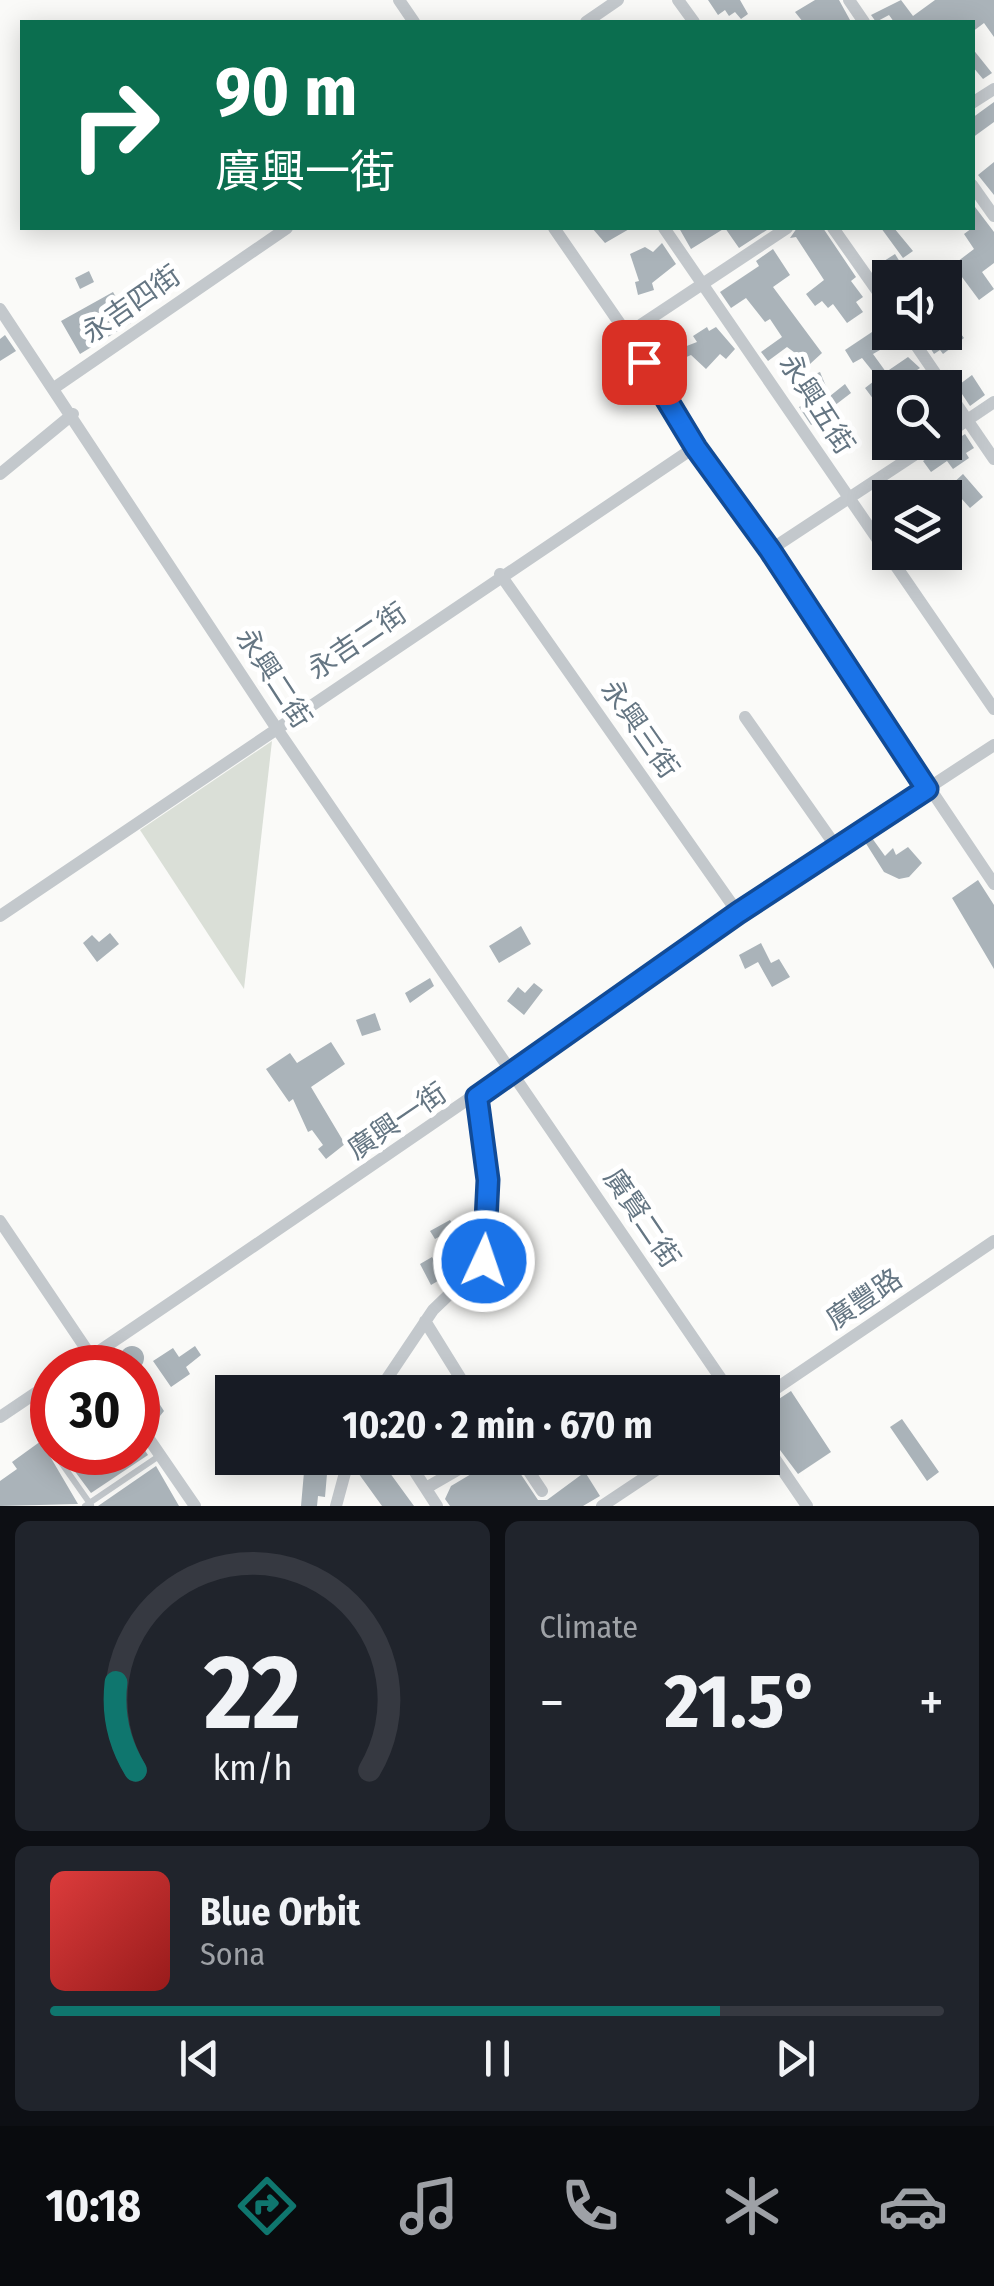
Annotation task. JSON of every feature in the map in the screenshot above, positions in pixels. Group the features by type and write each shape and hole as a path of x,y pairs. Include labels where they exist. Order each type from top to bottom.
{"street":[{"path":"589,20 618,0"},
{"path":"975,189 994,216"},
{"name":"永吉四街","path":"54,388 284,230"},
{"path":"555,230 696,448 770,550 994,884"},
{"name":"永興五街","path":"665,230 994,709"},
{"path":"626,334 785,230"},
{"path":"834,230 872,283"},
{"name":"永興二街","path":"0,309 73,414 275,726 513,1071"},
{"path":"919,350 994,460"},
{"path":"962,424 994,402"},
{"path":"0,474 73,414"},
{"name":"永吉二街","path":"0,916 500,574 696,448"},
{"path":"770,550 907,460"},
{"name":"永興三街","path":"500,574 738,913"},
{"path":"745,717 837,848"},
{"name":"廣興一街","path":"120,1345 738,913 994,745"},
{"name":"廣賢二街","path":"513,1071 719,1375"},
{"path":"389,1375 426,1321 484,1261 488,1180 477,1097"},
{"path":"0,1221 84,1345"},
{"name":"廣豐路","path":"780,1386 994,1241"},
{"path":"426,1321 459,1375"},
{"path":"0,1417 30,1397"},
{"path":"160,1456 195,1506"},
{"path":"780,1466 807,1506"},
{"path":"336,1506 344,1475"},
{"path":"417,1475 438,1506"},
{"path":"426,1488 449,1475"},
{"path":"531,1475 542,1491"},
{"path":"602,1506 648,1475"}],"lane":[{"path":"69,1475 89,1505 132,1475"}],"shaded area":[{"path":"272,741 244,989 140,830"}],"building":[{"path":"708,0 740,0 748,14 741,19 735,12 729,16 725,10 718,15"},
{"path":"815,0 839,0 850,20 801,20 795,12"},
{"path":"901,0 913,16 935,0 994,0 994,37 984,23 975,30 975,20 893,20 889,15 875,20 871,15"},
{"path":"975,52 992,73 983,79 975,70"},
{"path":"994,102 994,122 975,136 975,116"},
{"path":"994,162 994,195 978,175"},
{"path":"975,207 994,232 994,263 982,272 994,289 979,300 962,277 960,260 974,249 964,234 975,230"},
{"path":"594,230 628,230 605,243"},
{"path":"680,230 722,230 691,249"},
{"path":"726,230 767,230 739,248"},
{"path":"796,230 824,230 856,277 851,281 863,297 856,302 863,312 847,323 833,304 828,308 822,301 815,306 806,294 824,280 796,237 790,238"},
{"path":"882,230 896,230 913,251 903,258"},
{"path":"662,243 676,264 652,283 654,290 638,295 635,282 639,281 630,254 645,247 653,252"},
{"path":"773,249 790,275 773,287 822,353 810,364 787,347 768,361 761,352 782,337 770,319 765,322 746,298 731,308 720,292 759,266 756,261"},
{"path":"89,271 94,282 80,289 75,278"},
{"path":"113,292 131,323 80,354 61,321"},
{"path":"707,327 709,331 716,327 735,349 726,359 720,354 706,369 691,355 675,362 671,352 697,342 693,336"},
{"path":"872,332 872,350 880,350 873,354 885,370 872,370 862,358 853,363 845,350"},
{"path":"5,335 16,351 0,361 0,339"},
{"path":"908,357 920,368 917,370 889,370"},
{"path":"820,372 830,396 845,384 851,393 834,406 851,440 838,447 824,418 811,425 799,407 819,397 810,376"},
{"path":"972,375 985,395 970,406 962,394 962,382"},
{"path":"965,434 974,448 966,453 969,458 953,469 947,461 931,472 925,460 962,460"},
{"path":"963,474 983,497 970,508 962,499 962,480 956,480"},
{"path":"872,838 885,856 893,848 896,855 908,847 922,863 909,877 899,879 884,872 865,842"},
{"path":"978,880 994,905 994,969 952,898"},
{"path":"521,926 531,944 499,963 489,946"},
{"path":"110,933 119,944 97,962 83,943 92,935 99,942"},
{"path":"761,943 771,963 779,959 790,977 772,987 758,962 745,969 739,955"},
{"path":"430,978 434,986 410,1003 405,993"},
{"path":"534,983 543,990 524,1015 507,1001 518,987 525,993"},
{"path":"375,1013 381,1030 362,1036 356,1020"},
{"path":"331,1042 345,1064 311,1087 345,1144 326,1159 318,1149 323,1145 312,1130 308,1132 293,1099 289,1102 266,1069 290,1053 297,1063"},
{"path":"450,1220 455,1228 435,1239 430,1231"},
{"path":"432,1257 443,1278 431,1285 420,1264"},
{"path":"195,1346 201,1355 186,1367 190,1374 171,1387 160,1371 160,1356 173,1348 179,1357"},
{"path":"791,1391 831,1452 798,1474 780,1450 780,1398"},
{"path":"902,1419 939,1472 927,1481 890,1427"},
{"path":"30,1449 30,1475 61,1475 78,1504 0,1506 0,1481 17,1469 12,1462"},
{"path":"160,1473 179,1506 98,1506 143,1475"},
{"path":"78,1475 118,1475 91,1493"},
{"path":"304,1475 327,1475 325,1497 318,1496 317,1506 301,1506"},
{"path":"360,1475 391,1475 414,1506 382,1506"},
{"path":"469,1475 521,1475 538,1500 547,1500 581,1475 587,1475 600,1496 583,1506 450,1506 445,1499 451,1486"}],"route":[{"path":"484,1261 488,1180 477,1097 738,913 927,789 770,550 696,448 644,362"}]}
